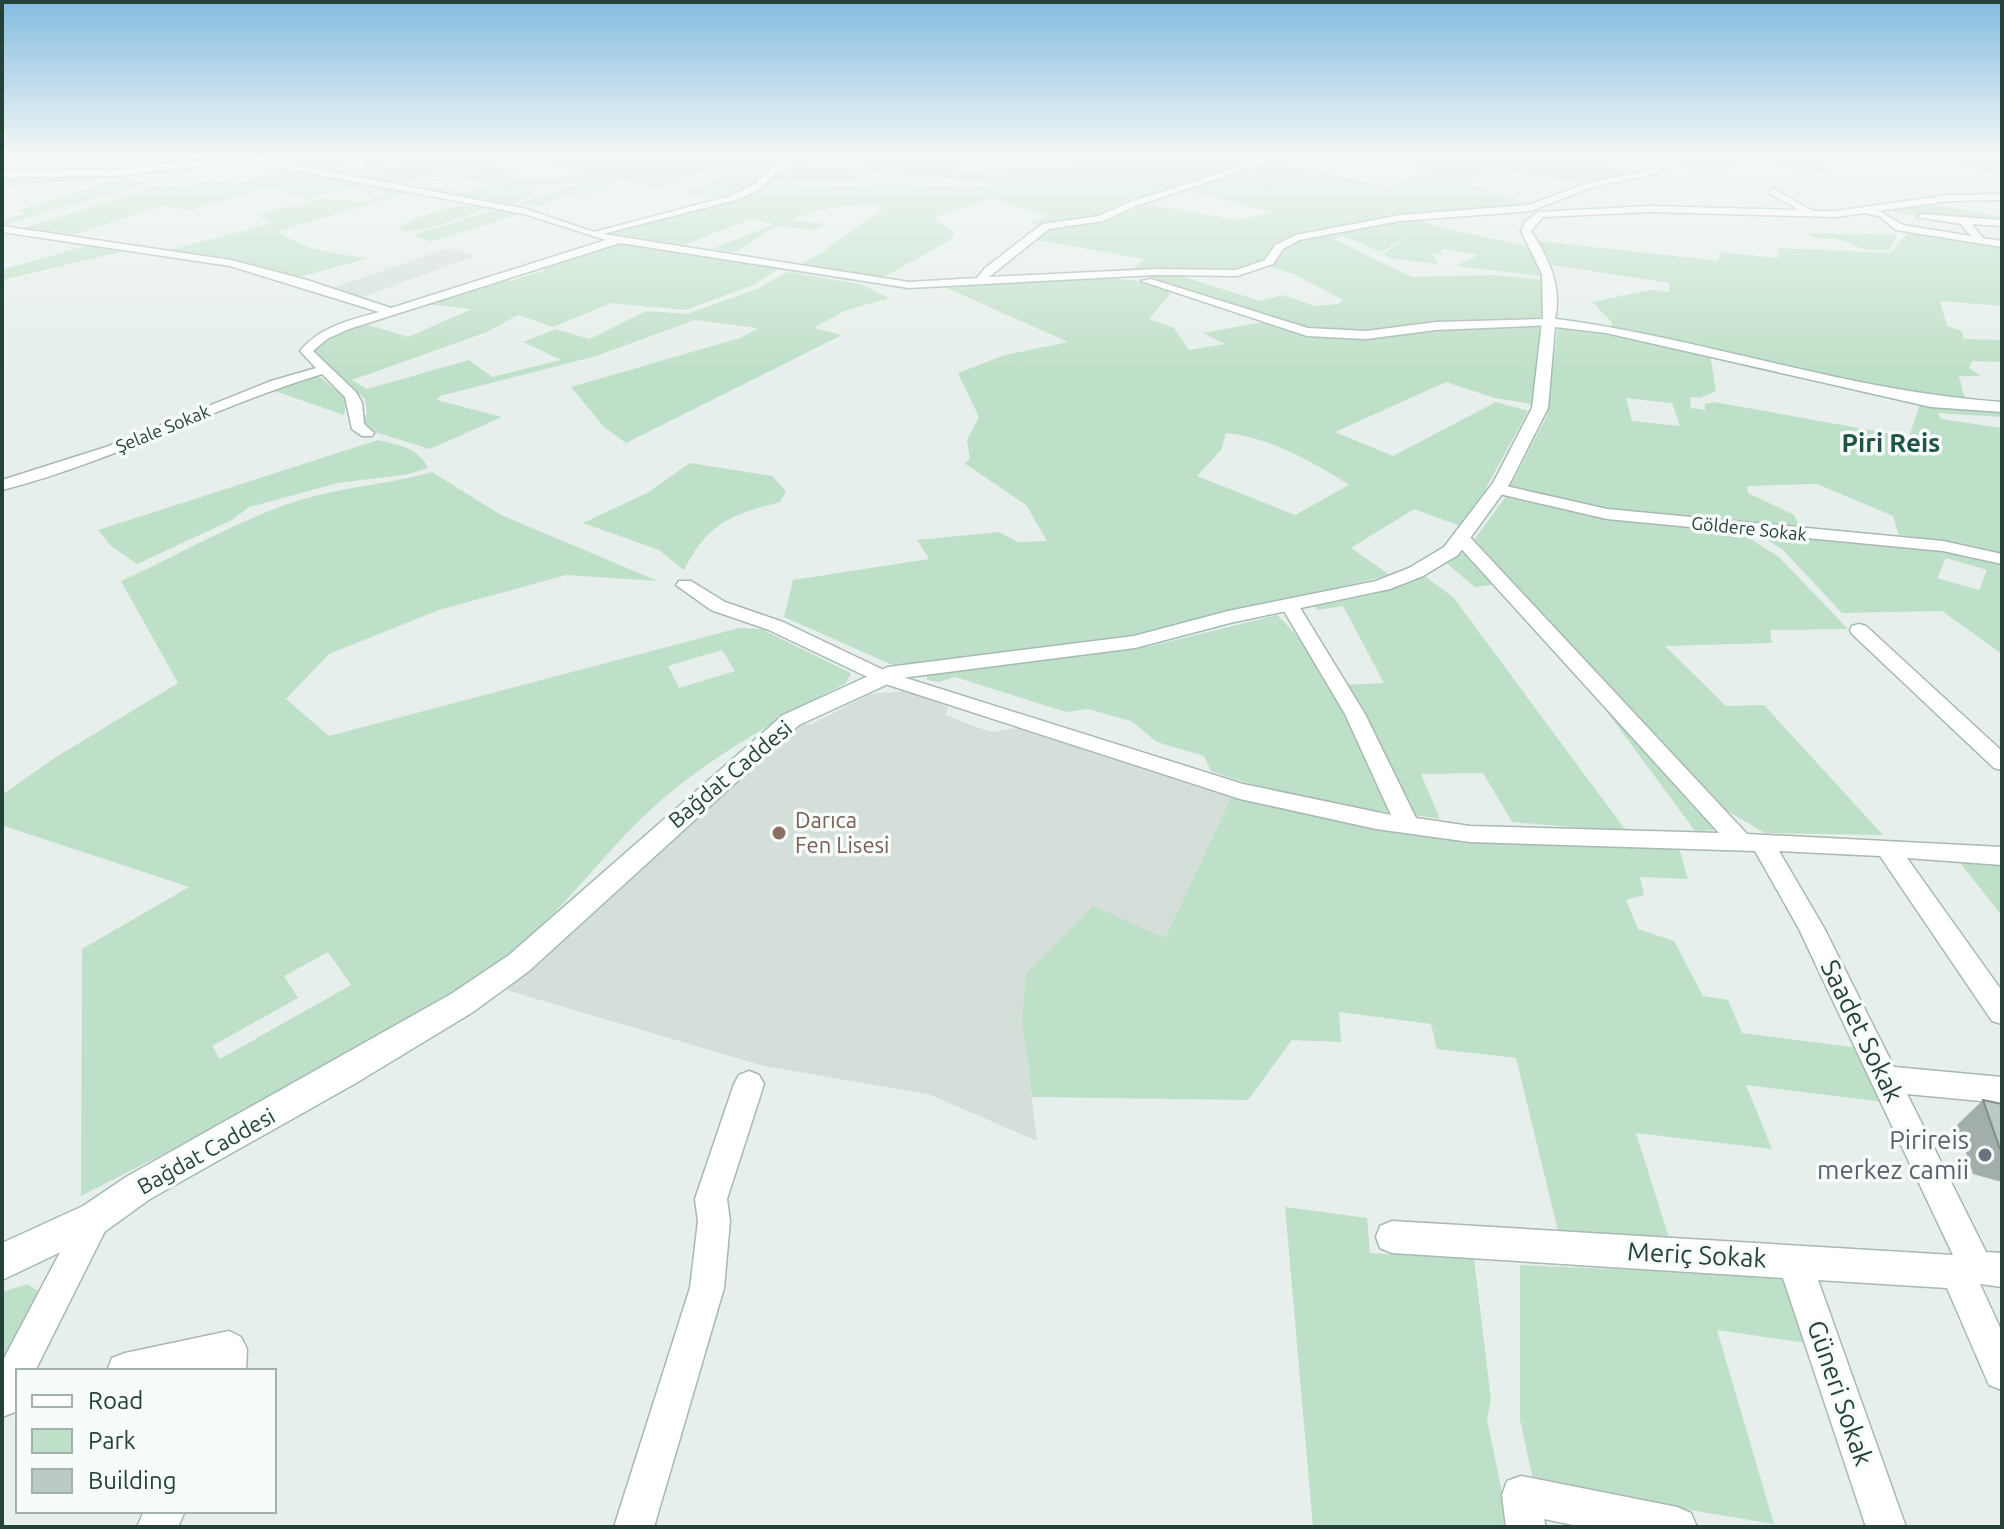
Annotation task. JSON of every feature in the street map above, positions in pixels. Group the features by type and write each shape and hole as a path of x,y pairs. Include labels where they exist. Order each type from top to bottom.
{"street":[{"path":"569,227 591,235 727,254 888,284 979,283 1132,273 1237,273 1269,262 1287,241 1349,227"},
{"path":"591,235 620,227"},
{"path":"979,283 989,270 1044,227"},
{"path":"1526,227 1551,280 1553,301 1549,322"},
{"path":"1900,227 2002,244"},
{"path":"1969,227 1979,240"},
{"path":"2,229 231,263 303,282 391,312"},
{"path":"367,433 357,426 355,403 351,395 306,351 313,342 391,312 619,239"},
{"path":"1132,273 1307,332 1366,335 1436,326 1549,322 1606,329 1931,402 2002,407"},
{"name":"Bağdat Caddesi","path":"2,1262 95,1218 138,1188 345,1073 462,1003 519,963 791,720 883,677 968,662 1068,653 1135,642 1228,617 1383,585 1416,572 1451,551 1497,489 1540,408 1549,322"},
{"name":"Şelale Sokak","path":"2,485 111,450 276,384 322,370"},
{"name":"Göldere Sokak","path":"1497,489 1607,514 1943,546 2002,559"},
{"name":"Saadet Sokak","path":"1462,539 1752,842 1811,928 1978,1270 2002,1372"},
{"path":"685,585 718,606 776,626 883,677 946,694 1086,745 1240,791 1408,826 1470,834 1752,842 2002,856"},
{"path":"1290,606 1355,714 1408,826"},
{"path":"1859,630 2002,763"},
{"path":"1887,848 2002,1013"},
{"path":"1886,1079 2002,1090"},
{"path":"634,1527 707,1288 714,1221 711,1199 749,1084"},
{"path":"17,1369 95,1218"},
{"name":"Meriç Sokak","path":"1392,1237 1488,1246 1978,1270"},
{"name":"Güneri Sokak","path":"1794,1260 1886,1527"},
{"path":"134,1369 229,1349 228,1369"},
{"path":"2,1398 16,1371"},
{"path":"1526,1527 1521,1495 1677,1527"}],"shaded area":[{"path":"449,248 475,256 359,298 329,289"},
{"path":"908,691 948,707 946,715 973,726 992,732 1016,728 1231,798 1165,938 1022,1021 1037,1141 928,1094 764,1066 506,990 801,724 812,724 870,694"}],"green space":[{"path":"24,227 97,227 67,237 19,229"},
{"path":"256,227 291,227 278,231 310,247 368,258 300,277 162,252"},
{"path":"401,227 429,227 407,231"},
{"path":"438,227 477,227 431,242 413,235"},
{"path":"627,227 729,227 685,245 606,233"},
{"path":"766,227 775,227 735,252 712,249"},
{"path":"856,227 947,227 955,233 950,240 880,279 798,266"},
{"path":"1345,227 1282,240 1262,260 1229,271 1133,270 1144,259 1032,239 1047,228"},
{"path":"1364,227 1439,227 1532,247 1542,276 1463,267 1457,265 1479,255 1445,249 1440,250 1442,254 1432,253 1438,264 1389,258 1383,254 1412,234 1381,252 1343,236 1334,239 1412,277 1495,275 1544,280 1546,292 1541,318 1448,321 1363,330 1306,328 1140,274 1175,274 1260,301 1283,295 1314,306 1339,304 1343,300 1296,275 1267,266 1283,247 1303,238"},
{"path":"1909,231 2002,244 2002,306 1940,301 1947,326 1962,331 1964,339 2002,340 2002,362 1972,361 1969,368 1981,376 1959,376 1966,403 1613,329 1611,321 1592,302 1651,290 1669,292 1669,283 1547,264 1539,241 1719,261 1719,252 1778,258 1779,248 1891,253"},
{"path":"1807,233 1897,235 1889,249 1876,250 1840,240 1816,238"},
{"path":"623,241 780,268 753,285 686,310 611,303 553,327 518,315 487,332 352,380 367,389 469,360 492,377 561,360 523,342 556,329 590,339 646,311 687,314 757,289 788,272 861,284 889,298 844,311 814,328 842,335 626,443 604,427 571,387 740,338 758,328 695,320 596,356 440,396 437,400 502,417 430,449 368,430 362,422 367,413 365,399 310,351 320,340 366,324 408,337 472,309 425,304 500,279 509,281 544,271 544,266"},
{"path":"89,245 124,251 2,280 2,270"},
{"path":"1096,278 1133,280 1172,292 1149,319 1174,328 1189,350 1225,344 1203,333 1268,321 1301,334 1330,338 1541,324 1532,404 1495,398 1446,382 1335,432 1393,456 1496,402 1528,411 1469,519 1460,526 1414,509 1351,548 1390,575 1112,642 897,667 784,617 793,580 929,559 917,540 999,532 1018,542 1047,541 1026,505 964,463 970,460 967,440 979,417 958,373 1005,355 1068,342 942,286","holes":["1226,433 1242,435 1290,452 1349,485 1295,515 1197,476 1221,450"]},
{"path":"1558,325 1611,332 1710,355 1716,391 1700,398 1690,397 1691,408 1705,410 1705,404 1714,402 1909,437 1921,401 2002,409 2002,417 1938,413 1941,419 2002,428 2002,556 1948,541 1899,535 1893,516 1817,484 1747,486 1748,493 1794,515 1801,530 1609,511 1509,489 1547,416","holes":["1626,398 1672,403 1680,426 1632,421"]},
{"path":"311,376 320,377 347,399 344,415 272,390"},
{"path":"378,440 413,451 428,468 409,474 338,483 249,507 232,520 137,564 111,546 98,530"},
{"path":"690,463 772,476 786,491 780,502 722,523 702,541 684,570 659,550 583,523 647,493"},
{"path":"432,472 501,515 658,581 566,575 439,610 329,654 286,699 329,736 739,628 761,629 851,673 846,683 740,743 666,796 527,939 458,989 407,1023 300,1084 81,1196 82,949 189,887 4,826 2,795 53,759 178,683 121,581 228,529 294,502","holes":["722,650 735,671 679,688 668,666","328,952 351,985 220,1059 212,1046 298,998 284,976"]},
{"path":"1507,495 1594,517 1738,531 1779,557 1848,629 1770,630 1772,643 1665,646 1726,706 1764,705 1883,835 1765,833 1717,805 1473,541"},
{"path":"1752,531 1943,548 2002,562 2002,654 1942,611 1842,613 1782,549","holes":["1946,558 1987,570 1979,590 1937,578"]},
{"path":"1463,553 1472,554 1498,584 1475,587 1446,563"},
{"path":"1423,575 1453,597 1627,832 1512,822 1483,773 1421,774 1440,819 1409,814 1341,685 1384,683 1343,606 1317,610 1315,606 1371,595"},
{"path":"1277,615 1296,635 1329,682 1396,813 1302,798 1211,771 1204,756 1157,742 1131,721 1088,709 1066,712 955,677 939,682 927,680 927,676 958,669 1151,646"},
{"path":"1588,686 1714,820 1715,830 1695,831"},
{"path":"1231,798 1382,829 1679,848 1688,879 1640,877 1644,895 1626,900 1638,929 1674,941 1703,996 1728,1000 1742,1033 1859,1048 1884,1102 1746,1085 1772,1149 1636,1133 1671,1244 1560,1239 1516,1058 1437,1049 1431,1024 1339,1012 1341,1042 1292,1040 1248,1100 1032,1097 1022,1021 1026,974 1093,906 1165,938"},
{"path":"1958,860 2002,864 2002,916"},
{"path":"1285,1207 1367,1218 1370,1253 1474,1259 1491,1400 1487,1419 1509,1527 1313,1527"},
{"path":"1520,1265 1784,1276 1806,1343 1717,1330 1774,1524 1534,1484 1520,1420"},
{"path":"28,1284 45,1297 2,1379 2,1292"}],"building":[{"path":"1983,1100 2002,1104 2002,1149 2000,1149"}],"place":[{"name":"Darıca Fen Lisesi","path":"779,833"},
{"name":"Pirireis merkez camii","path":"1985,1155"}],"district":[{"name":"Piri Reis","path":"1891,443"}]}
